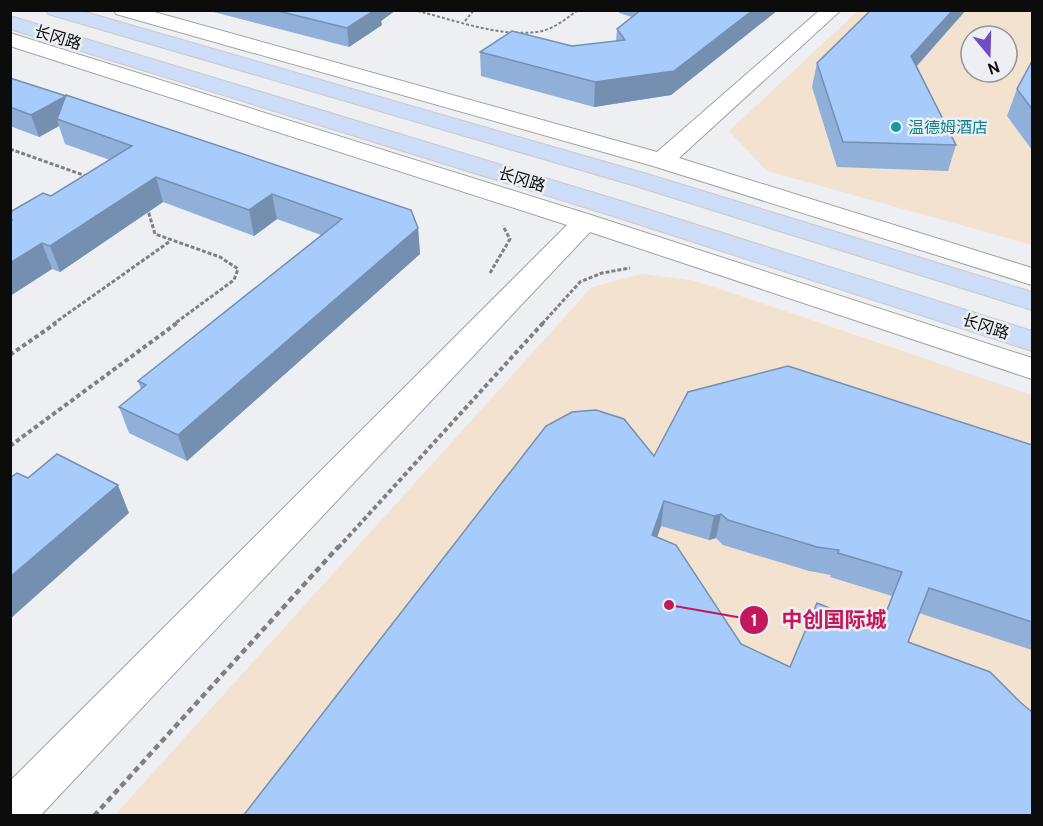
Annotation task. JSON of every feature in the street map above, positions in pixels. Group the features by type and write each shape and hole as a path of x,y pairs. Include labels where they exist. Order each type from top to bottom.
{"main road":[{"name":"长冈路","path":"55,10 638,179 1032,301"},
{"name":"长冈路","path":"10,22 613,207 1032,341"}],"street":[{"path":"123,10 662,161 1032,277"},
{"path":"662,161 832,10"},
{"path":"10,39 585,222 1032,369"},
{"path":"10,814 585,222"}],"path":[{"path":"413,10 513,31 541,31 554,26 579,10"},
{"path":"464,21 474,10"},
{"path":"10,149 94,179"},
{"path":"10,446 234,280 238,269 230,262 169,242 155,234 147,204"},
{"path":"10,354 169,242"},
{"path":"94,816 580,282 602,273 638,268"}],"shaded area":[{"path":"858,11 1032,11 1032,245 767,171 729,131"},
{"path":"642,274 690,280 723,290 1032,395 1032,815 114,816 592,287"}],"building":[{"path":"274,10 375,10 347,28"},
{"path":"641,10 753,10 674,71 595,82 480,52 512,31 572,46 625,40 617,29"},
{"path":"871,10 953,10 911,56 956,145 843,142 817,63"},
{"path":"1032,61 1032,109 1017,89"},
{"path":"10,78 66,96 31,115 10,107"},
{"path":"66,95 411,210 418,228 178,435 119,407 146,385 138,381 342,219 272,194 249,210 156,177 50,246 42,243 10,263 10,221 12,220 10,212 43,193 51,196 132,146 57,119"},
{"path":"788,366 1032,445 1032,622 929,588 908,642 990,672 1032,712 1032,816 243,816 546,426 572,412 596,410 624,419 654,456 688,392","holes":["664,501 714,516 721,514 728,520 817,547 839,550 838,553 902,572 880,628 817,603 790,667 741,644 676,545 652,535"]},
{"path":"57,454 118,485 10,577 10,478 17,473 28,478"}],"place":[{"name":"温德姆酒店","path":"896,127"},
{"name":"中创国际城","path":"669,605"}]}
